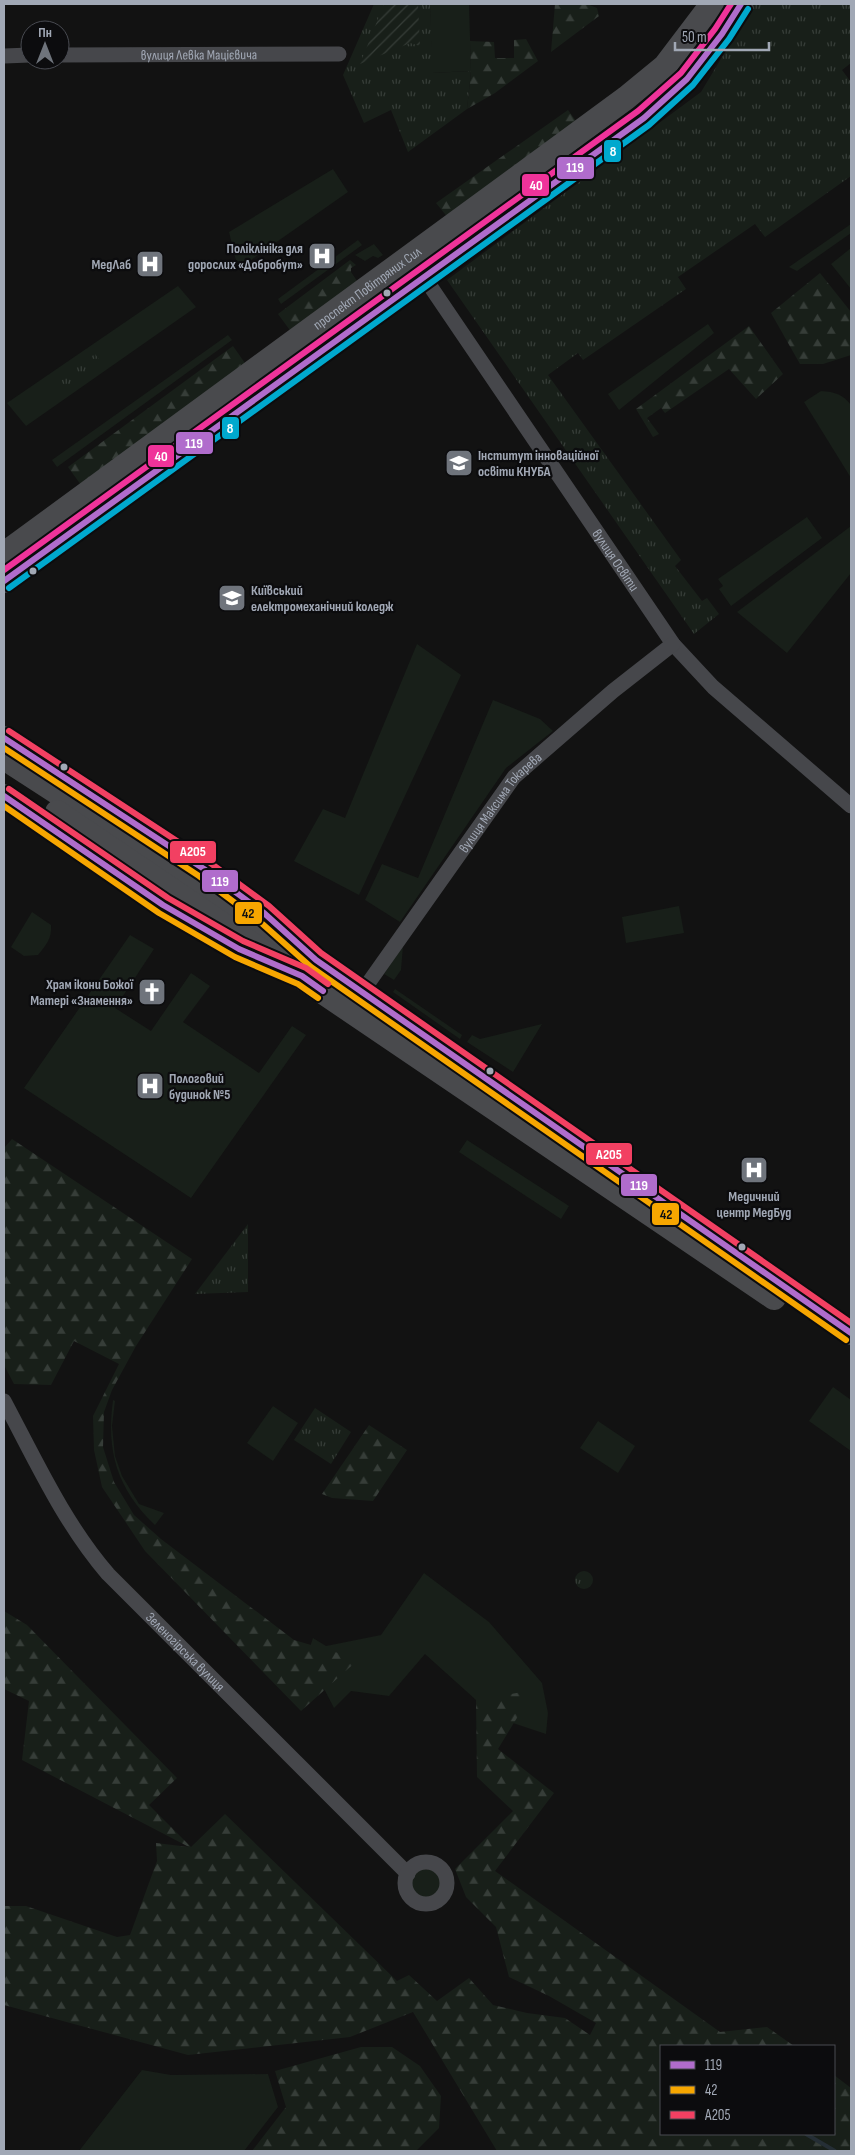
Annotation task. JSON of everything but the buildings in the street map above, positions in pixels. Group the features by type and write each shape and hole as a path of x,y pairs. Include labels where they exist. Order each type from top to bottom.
{"main road":[{"name":"проспект Повітряних Сил","path":"4,554 626,98 665,66 712,4"},
{"name":"проспект Повітряних Сил","path":"4,581 644,118 687,79 722,34 741,4"},
{"path":"4,738 204,869 264,913 309,968"},
{"path":"4,758 309,968 604,1184 851,1349"},
{"path":"4,776 309,968 362,992 851,1333"},
{"path":"4,796 163,905 239,949 309,968"}],"street":[{"name":"вулиця Левка Мацієвича","path":"70,55 339,54"},
{"path":"4,56 20,55"},
{"name":"вулиця Освіти","path":"424,277 673,644 713,687 851,806"},
{"name":"вулиця Максима Токарева","path":"362,992 514,777 613,690 673,644"},
{"name":"Зеленогірська вулиця","path":"4,1401 70,1524 85,1547 115,1581 408,1874"}],"green space":[{"path":"374,4 430,4 433,73 471,71 467,109 408,152 391,110 364,123 343,75"},
{"path":"384,4 418,4 420,46 410,43 360,64"},
{"path":"430,4 469,4 471,71 432,73"},
{"path":"555,4 587,4 597,8 599,16 551,52"},
{"path":"754,4 851,4 851,63 842,70 851,82 851,176 765,237 755,224 678,277 686,289 583,360 578,353 548,375 681,560 675,566 702,601 707,598 719,614 694,634 447,280 701,92"},
{"path":"526,39 538,61 495,93 467,109 471,72 470,41 494,42 495,58 514,58 514,40"},
{"path":"568,110 579,125 449,219 436,203"},
{"path":"333,169 348,192 238,269 229,232"},
{"path":"851,224 851,233 797,271 789,267"},
{"path":"358,240 362,245 281,304 278,299"},
{"path":"374,244 383,255 378,258 373,256 365,261 355,255"},
{"path":"851,248 851,289 831,264"},
{"path":"350,260 356,265 351,268 351,272 359,284 292,333 278,314"},
{"path":"820,273 851,312 851,355 823,364 800,364 771,313"},
{"path":"178,286 196,307 26,426 7,403"},
{"path":"708,324 714,333 619,410 608,394"},
{"path":"749,326 783,374 756,399 729,369 665,413 661,408 647,418 659,434 653,437 636,409"},
{"path":"228,335 232,340 57,467 52,460"},
{"path":"233,346 247,366 81,485 68,467"},
{"path":"95,354 104,366 69,391 59,379"},
{"path":"821,391 838,394 851,405 851,478 804,402"},
{"path":"807,517 822,538 731,606 719,589 723,586 718,579"},
{"path":"851,526 851,573 787,653 737,612"},
{"path":"417,644 461,675 359,895 294,861 323,809 345,818"},
{"path":"493,700 540,719 553,731 506,768 400,922 365,900 382,864 418,878"},
{"path":"679,906 684,933 626,943 622,917"},
{"path":"32,912 51,925 51,934 46,945 38,955 24,956 11,947"},
{"path":"130,935 154,949 115,1008 151,1031 191,973 210,986 183,1022 259,1073 292,1026 306,1035 191,1198 24,1088"},
{"path":"403,946 401,970 394,980 384,974"},
{"path":"395,989 462,1035 460,1039 393,992"},
{"path":"542,1024 513,1072 467,1042 472,1035 480,1039"},
{"path":"12,1139 192,1259 136,1346 112,1390 104,1412 103,1447 114,1482 134,1515 161,1539 294,1640 359,1659 301,1711 145,1551 102,1487 94,1450 93,1416 119,1364 74,1341 51,1385 14,1384 4,1365 4,1148"},
{"path":"467,1140 569,1206 561,1219 459,1152"},
{"path":"248,1224 248,1292 195,1294"},
{"path":"833,1387 851,1400 851,1451 809,1421"},
{"path":"113,1400 115,1401 112,1426 115,1456 122,1476 139,1504 164,1513 155,1525 131,1497 117,1468 111,1436"},
{"path":"273,1406 298,1423 273,1461 247,1443"},
{"path":"315,1408 351,1432 331,1464 294,1440"},
{"path":"598,1421 635,1446 618,1473 580,1448"},
{"path":"369,1425 407,1450 373,1501 332,1498 322,1494"},
{"path":"584,1571 590,1574 593,1580 590,1586 584,1589 578,1586 575,1580 578,1574"},
{"path":"424,1573 489,1622 542,1683 548,1713 546,1734 513,1723 476,1700 425,1654 389,1696 351,1691 334,1708 307,1656 313,1638 326,1646 381,1635"},
{"path":"4,1611 27,1625 177,1778 149,1805 191,1847 225,1814 397,1981 409,1975 437,2001 469,1978 493,2005 527,2013 565,2018 590,2035 596,2023 549,1996 509,1977 496,1927 466,1897 455,1869 513,1811 477,1777 476,1700 534,1690 498,1749 554,1793 495,1871 720,2032 767,2027 793,2045 660,2045 660,2135 835,2135 835,2076 851,2088 851,2151 497,2151 413,2012 350,2037 188,2055 4,2005 4,1906 26,1906 117,1937 130,1935 157,1861 156,1843 189,1847 22,1760 29,1701 4,1689"},
{"path":"427,1867 439,1872 444,1884 439,1896 427,1901 415,1896 410,1884 415,1872"},
{"path":"361,2047 392,2047 420,2066 441,2096 439,2128 416,2151 252,2151 286,2107 275,2071"},
{"path":"142,2070 171,2075 268,2074 278,2107 244,2151 79,2151"}],"waterway":[{"path":"808,2135 835,2151"}],"transit line":[{"name":"40","path":"4,570 638,111 681,73 715,29 731,4"},
{"name":"119","path":"4,581 644,118 687,79 722,34 741,4"},
{"name":"8","path":"9,588 649,125 693,85 729,39 748,9"},
{"name":"А205","path":"9,731 209,862 269,906 321,953 851,1323"},
{"name":"119","path":"4,738 204,869 264,913 316,960 851,1333"},
{"name":"42","path":"4,748 199,876 258,920 311,967 846,1340"},
{"name":"А205","path":"9,789 168,898 243,941 306,968 328,984"},
{"name":"119","path":"4,796 163,905 239,949 302,976 323,991"},
{"name":"42","path":"4,806 159,913 235,957 298,984 318,998"}],"place":[{"name":"Поліклініка для дорослих «Добробут»","path":"322,256"},
{"name":"МедЛаб","path":"150,264"},
{"name":"Інститут інноваційної освіти КНУБА","path":"459,463"},
{"name":"Київський електромеханічний коледж","path":"232,598"},
{"name":"Храм ікони Божої Матері «Знамення»","path":"152,992"},
{"name":"Пологовий будинок №5","path":"150,1086"},
{"name":"Медичний центр МедБуд","path":"754,1170"}]}
